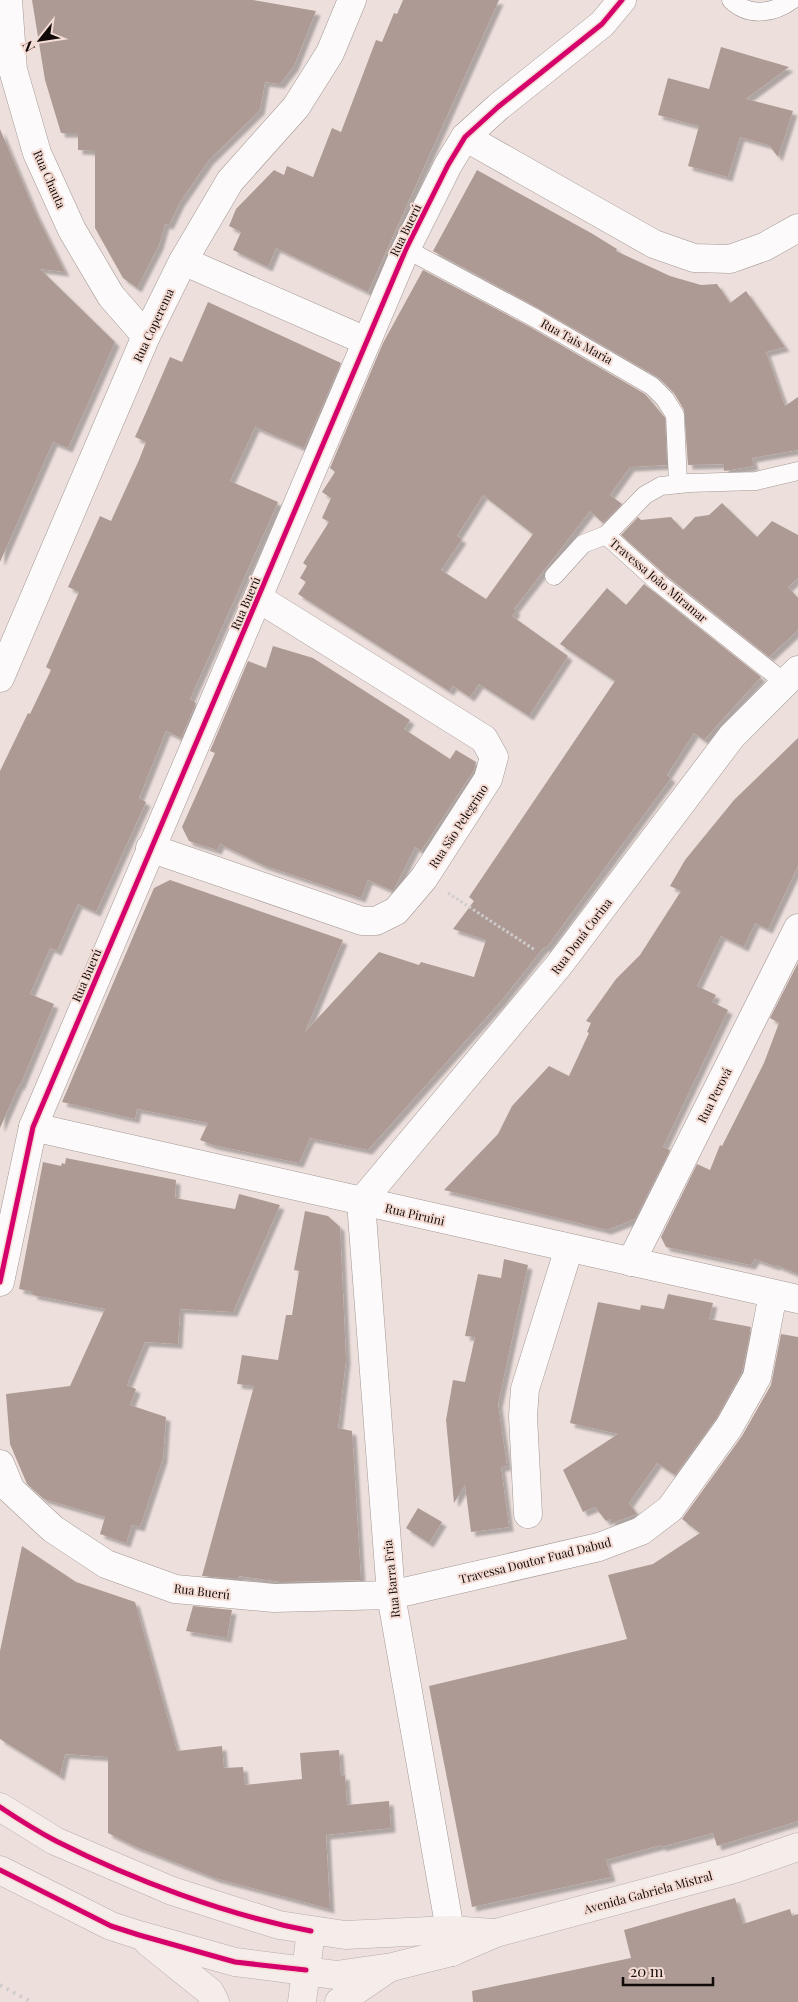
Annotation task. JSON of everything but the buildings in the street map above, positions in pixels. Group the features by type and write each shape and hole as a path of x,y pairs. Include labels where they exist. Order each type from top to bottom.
{"main road":[{"name":"Avenida Gabriela Mistral","path":"0,1808 55,1841 172,1891 279,1925 311,1931 451,1941"},
{"name":"Avenida Gabriela Mistral","path":"0,1870 111,1926 139,1935 235,1962 336,1975 392,1966 451,1941 496,1933 734,1869 798,1847"},
{"path":"302,2002 311,1931"},
{"path":"139,1935 210,1992 214,2002"},
{"path":"339,2002 392,1966"}],"street":[{"name":"Rua Chauta","path":"8,0 14,70 37,153 72,230 110,296 146,336"},
{"name":"Rua Coperema","path":"0,678 146,336 204,220 230,181 296,107 330,53 352,0"},
{"name":"Rua Buerú","path":"0,1282 33,1128 150,848 406,248 448,165 465,137 498,107 602,24 622,0"},
{"path":"465,137 654,244 694,258 730,259 764,247 798,228"},
{"path":"183,261 366,341"},
{"name":"Rua São Pelegrino","path":"150,848 362,921 376,921 396,912 424,878 488,779 494,757 484,739 258,598"},
{"name":"Rua Doná Corina","path":"362,1202 559,965 732,736 791,676"},
{"name":"Rua Perová","path":"630,1262 798,928"},
{"name":"Rua Piruini","path":"33,1128 785,1297"},
{"name":"Rua Barra Fria","path":"362,1202 391,1595 451,1941"},
{"path":"528,1514 523,1416 525,1389 569,1248"},
{"name":"Travessa Doutor Fuad Dabud","path":"391,1595 598,1547 641,1531 670,1509 729,1426 757,1377 785,1297"},
{"name":"Rua Buerú","path":"0,1464 11,1490 53,1529 106,1564 175,1589 274,1598 391,1595"}],"lane":[{"path":"731,0 738,6 756,12 773,11 792,0"},
{"name":"Rua Tais Maria","path":"406,248 543,322 652,386 665,399 675,415 678,484"},
{"name":"Travessa João Miramar","path":"791,676 660,584 606,535 645,495 661,486 756,481 798,471"},
{"path":"554,576 583,544 606,535"}],"path":[{"path":"424,878 559,965"}],"railway":[{"path":"0,1985 31,2002"}],"cycle path":[{"path":"0,1282 33,1127 406,249 448,165 465,137 498,107 602,24 622,0"},
{"path":"0,1807 56,1841 116,1869 180,1895 246,1916 311,1931"},
{"path":"0,1870 111,1926 235,1962 306,1970"}]}
